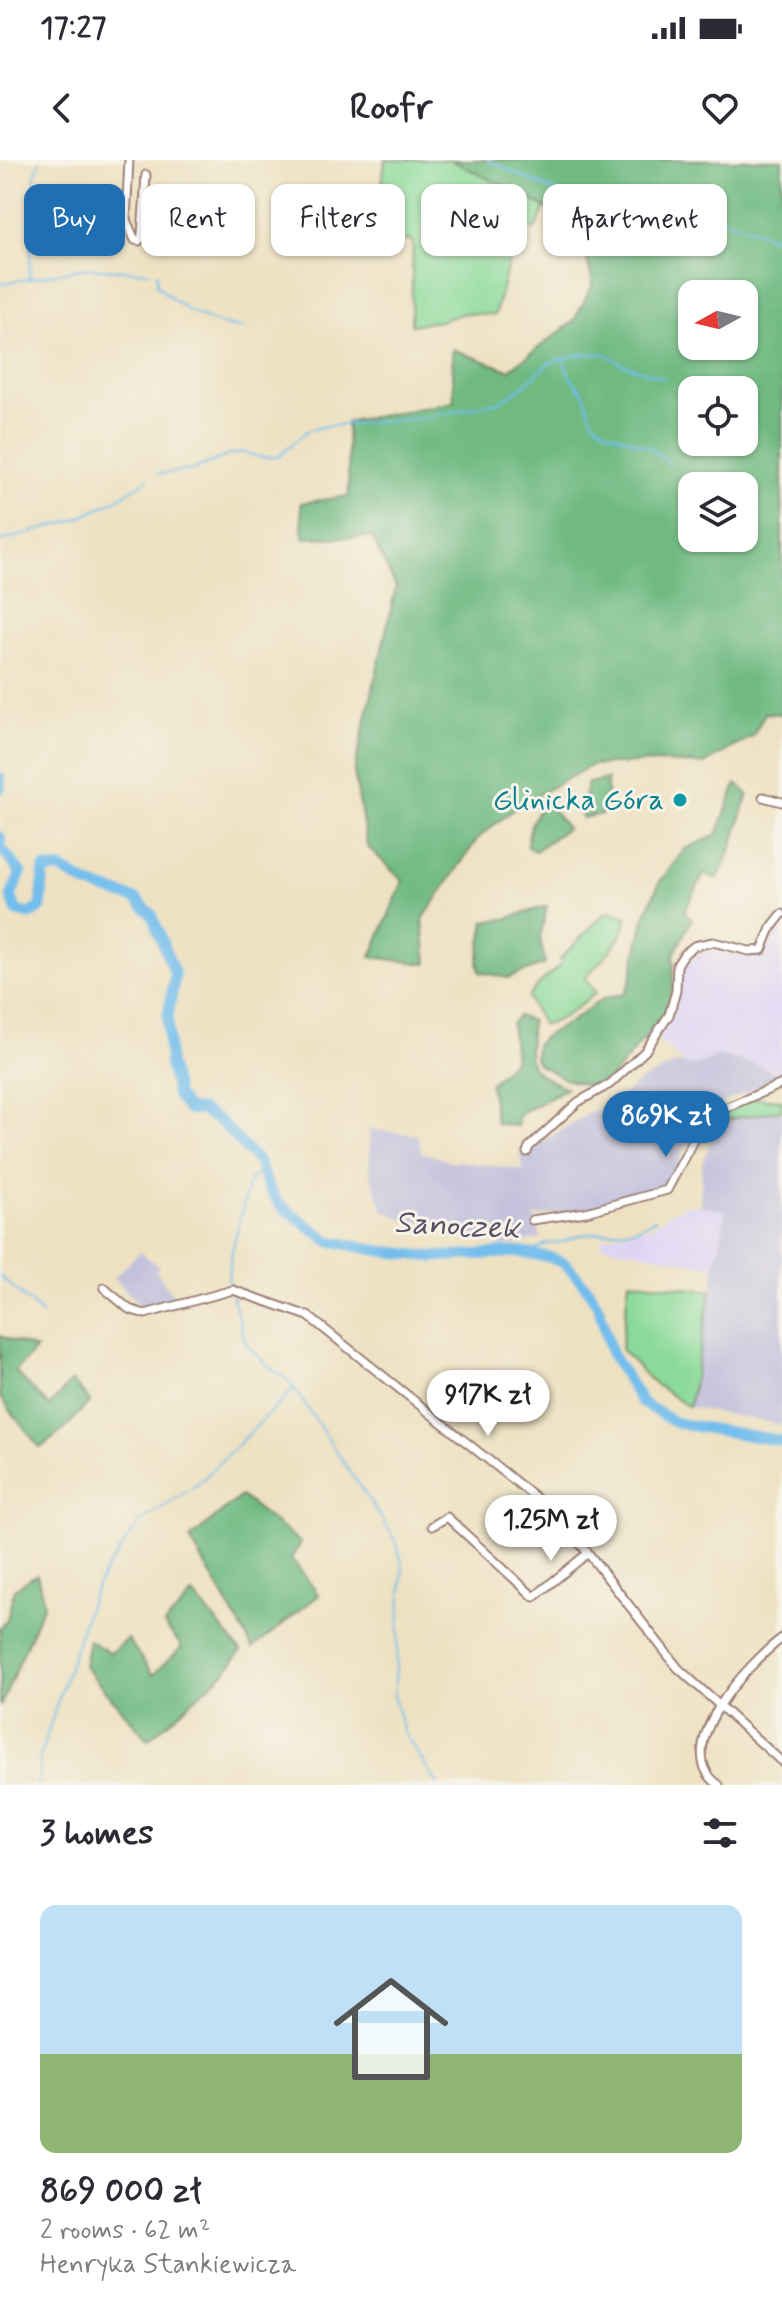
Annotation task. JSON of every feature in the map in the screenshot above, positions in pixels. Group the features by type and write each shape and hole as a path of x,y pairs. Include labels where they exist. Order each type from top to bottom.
{"street":[{"path":"129,160 126,220 135,240 139,241 142,236 146,175"},
{"path":"763,797 782,802"},
{"path":"527,1152 578,1102 610,1084 645,1051 673,1006 677,965 684,954 694,946 713,942 749,951 762,950 771,928 782,914"},
{"path":"532,1220 586,1212 667,1190 702,1124 713,1113 782,1084"},
{"path":"104,1288 129,1309 145,1314 233,1290 302,1313 550,1509 678,1668 782,1762"},
{"path":"432,1526 447,1517 534,1597 588,1553"},
{"path":"719,1785 704,1770 702,1761 712,1716 782,1638"}],"shaded area":[{"path":"782,918 782,1075 762,1066 720,1055 692,1066 685,1065 657,1038 676,1006 686,963 711,949 754,956 764,953"},
{"path":"720,1055 762,1066 778,1075 772,1086 742,1094 704,1111 665,1187 596,1206 539,1217 534,1214 541,1238 501,1247 495,1231 484,1236 467,1236 435,1225 405,1220 383,1210 370,1173 369,1129 418,1135 421,1152 456,1163 523,1170 519,1152 530,1150 592,1111 604,1111 640,1081 677,1063 692,1066"},
{"path":"782,1110 782,1425 689,1407 726,1210 700,1206 702,1165 712,1135 730,1119"},
{"path":"688,1205 726,1210 715,1267 601,1245 601,1238 655,1226 668,1214"},
{"path":"140,1252 159,1266 156,1271 175,1298 144,1310 114,1277"}],"green space":[{"path":"385,160 451,160 499,184 421,184 421,256 510,256 495,315 464,313 440,321 411,325 413,240 405,240 405,184 382,184"},
{"path":"451,160 782,160 782,714 765,713 753,736 704,764 592,765 518,806 478,838 423,919 427,964 371,957 403,881 367,846 354,772 396,587 372,537 303,538 301,503 349,496 347,422 454,402 452,349 509,370 574,321 593,284 586,256 727,256 727,184 543,184 543,206 527,198 527,184 499,184"},
{"path":"527,198 543,206 535,230 527,228"},
{"path":"607,779 607,808 602,814 582,818 581,808 588,783"},
{"path":"736,784 748,794 732,847 718,879 704,874 684,912 692,919 674,954 672,996 664,1014 610,1080 590,1086 565,1079 539,1065 535,1058 536,1044 599,1001 624,994 630,982 644,919 659,883 685,849 717,835"},
{"path":"546,802 567,828 535,851 527,847 529,834 534,817"},
{"path":"547,906 540,938 545,964 507,978 480,972 478,962 485,921 505,919"},
{"path":"611,912 627,917 616,942 585,978 596,993 565,1016 543,1025 528,998 531,993 603,915"},
{"path":"518,1016 531,1021 529,1058 535,1071 567,1088 519,1114 517,1126 496,1123 490,1084 515,1059 511,1024"},
{"path":"756,1098 782,1100 782,1110 730,1119 720,1128 715,1117 719,1112"},
{"path":"629,1281 711,1291 689,1407 652,1382 621,1349"},
{"path":"0,1336 36,1349 15,1371 49,1406 72,1381 90,1401 65,1429 40,1448 0,1397"},
{"path":"241,1496 301,1543 291,1558 319,1595 253,1648 190,1539"},
{"path":"37,1574 44,1604 0,1707 0,1629 7,1620 14,1589"},
{"path":"193,1594 241,1651 226,1671 148,1740 84,1666 89,1640 110,1653 128,1639 153,1675 182,1647 164,1624"}],"waterway":[{"path":"488,160 575,201 596,205 669,199 782,241"},
{"path":"29,280 35,176 40,162"},
{"path":"0,284 86,268 149,272"},
{"path":"157,273 157,285 187,309 209,320 246,329"},
{"path":"157,474 192,470 244,452 258,457 278,457 307,431 326,426 423,418 499,402 550,362 582,354 606,354 622,364 664,378"},
{"path":"563,360 570,377 584,394 593,421 607,431 649,447 670,464"},
{"path":"0,541 76,520 148,479"},
{"name":"Sanoczek","path":"0,778 0,788"},
{"name":"Sanoczek","path":"0,837 1,848 21,873 11,896 17,911 30,914 41,907 44,869 61,869 87,884 136,899 152,915 175,975 168,1016 169,1062 177,1096 188,1110 201,1110 221,1122 259,1163 268,1187 280,1205 329,1241 434,1257 519,1252 549,1257 566,1264 587,1288 599,1308 611,1353 642,1403 676,1423 782,1441"},
{"path":"231,1288 228,1278 232,1251 249,1182 262,1169"},
{"path":"530,1254 549,1243 581,1235 635,1229 655,1219"},
{"path":"0,1276 42,1314"},
{"path":"232,1294 246,1344 290,1382 395,1539 403,1567 394,1698 404,1733 438,1785"},
{"path":"38,1785 40,1757 92,1596 104,1573 140,1522 198,1484 294,1389"}],"place":[{"name":"Glinicka Góra","path":"680,800"}]}
